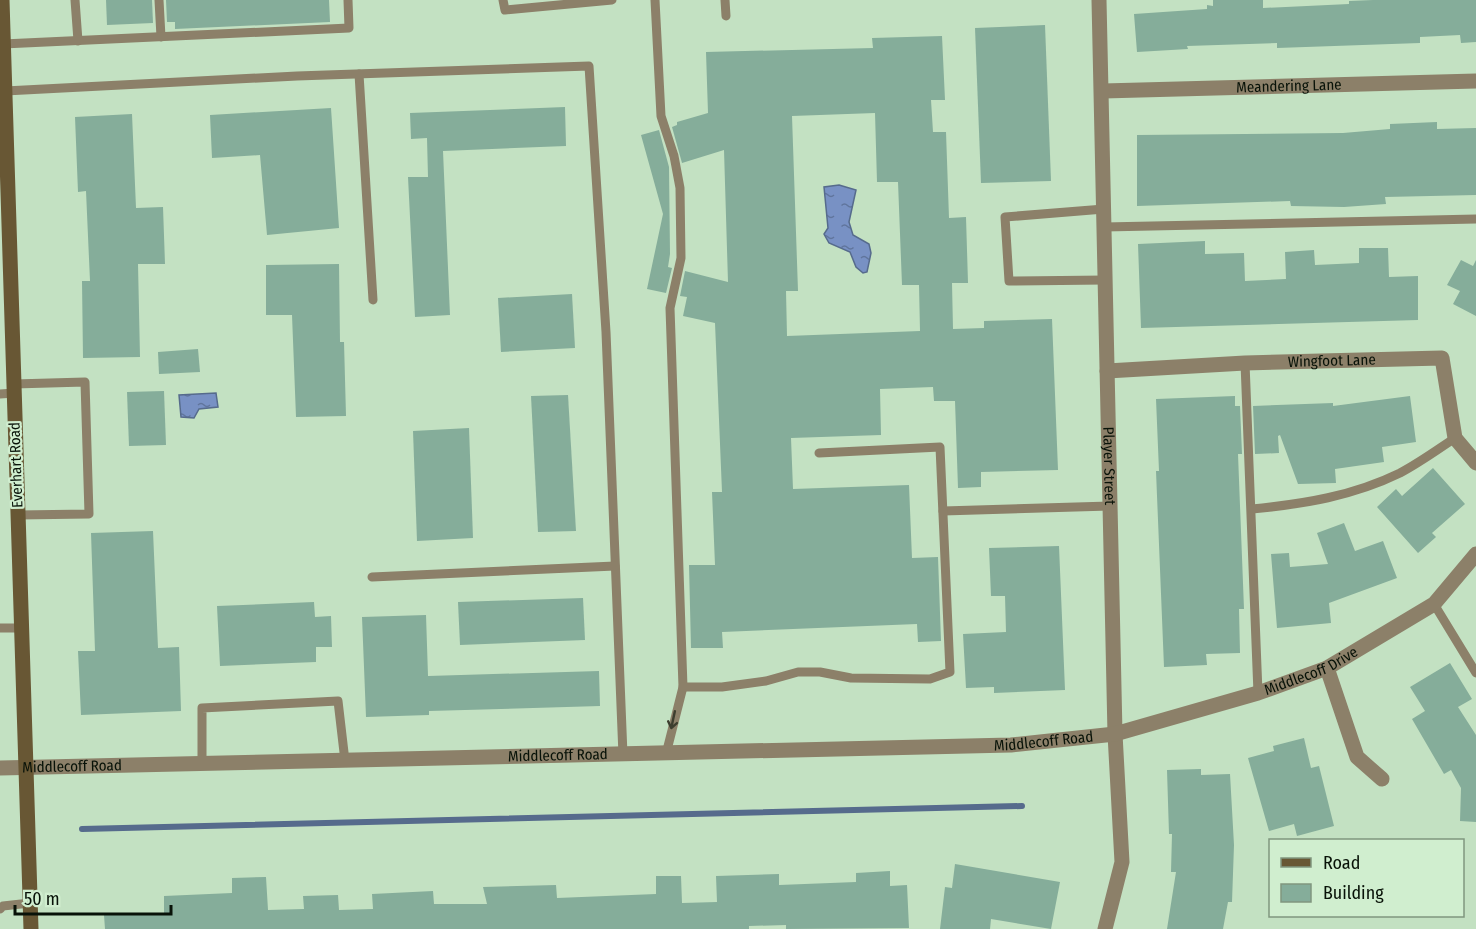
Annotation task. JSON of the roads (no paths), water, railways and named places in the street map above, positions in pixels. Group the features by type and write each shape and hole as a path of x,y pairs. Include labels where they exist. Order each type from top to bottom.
{"main road":[{"name":"Everhart Road","path":"2,0 4,213 9,390 18,515 31,929"}],"street":[{"name":"Player Street","path":"1100,0 1115,734 1122,862 1105,929"},
{"name":"Meandering Lane","path":"1103,91 1476,81"},
{"name":"Wingfoot Lane","path":"1107,371 1245,363 1442,358 1455,438"},
{"path":"1455,438 1476,463"},
{"name":"Middlecoff Drive","path":"1115,734 1258,693 1327,668 1434,604 1476,554"},
{"path":"1327,668 1357,757 1382,779"},
{"name":"Middlecoff Road","path":"0,768 1011,745 1115,734"}],"lane":[{"path":"75,0 78,41"},
{"path":"159,0 161,37"},
{"path":"3,44 349,28 348,0"},
{"path":"503,0 505,10 612,0"},
{"path":"527,9 535,0"},
{"path":"655,0 662,116 681,188 681,258 670,308 683,687 666,754"},
{"path":"725,0 726,16"},
{"path":"3,85 589,66 606,332 623,755"},
{"path":"358,74 373,300"},
{"path":"1104,210 1005,217 1009,281 1105,280"},
{"path":"1104,227 1476,219"},
{"path":"1245,363 1258,693"},
{"path":"9,390 85,382 89,514 18,515"},
{"path":"1252,509 1309,504 1355,491 1401,472 1455,438"},
{"path":"683,687 722,687 766,681 798,672 820,672 851,678 930,679 950,672 940,447 819,453"},
{"path":"943,511 1110,506"},
{"path":"372,577 615,566"},
{"path":"1434,604 1476,673"},
{"path":"0,628 21,628"},
{"path":"202,765 202,708 338,701 345,761"},
{"path":"1,906 30,903"}],"water":[{"path":"839,185 856,190 849,222 853,235 869,244 871,253 867,272 863,273 856,267 850,252 829,243 824,234 828,228 824,187"},
{"path":"216,393 218,407 199,409 194,418 181,417 179,395"}],"waterway":[{"path":"82,829 1022,806"}]}
